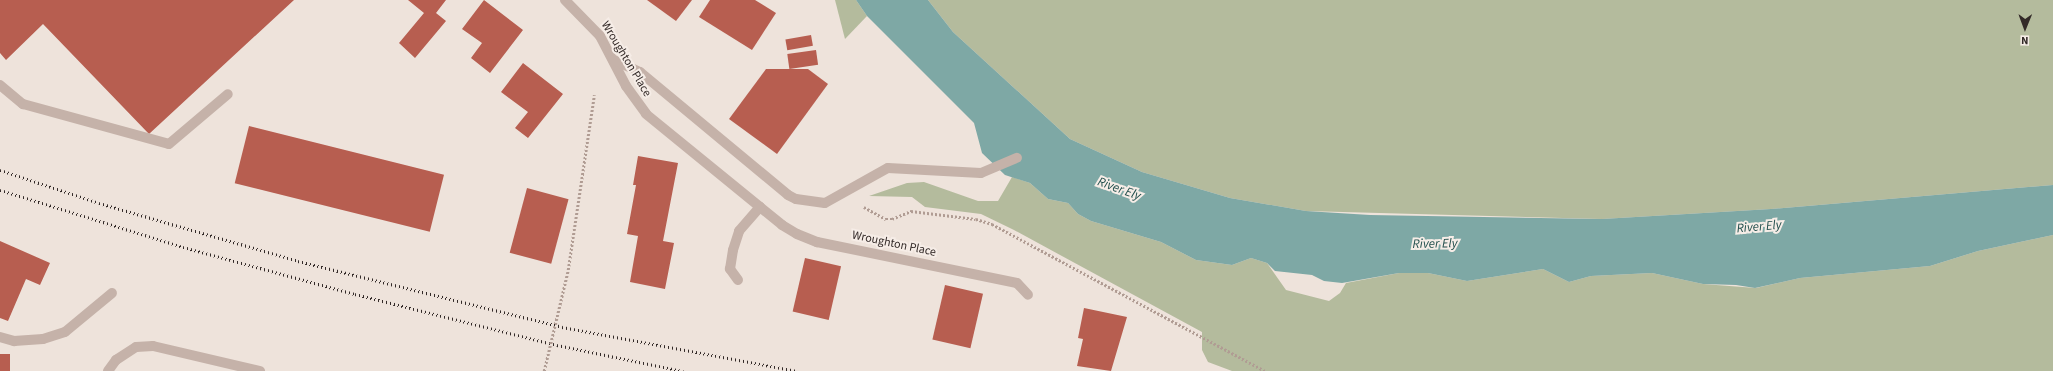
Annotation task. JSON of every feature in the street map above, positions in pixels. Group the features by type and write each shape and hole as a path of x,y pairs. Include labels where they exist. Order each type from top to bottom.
{"street":[{"name":"Wroughton Place","path":"565,0 600,36 636,102 646,114 760,207 798,234 817,242 1017,284 1028,295"},
{"path":"614,60 640,72 788,195 796,199 825,203 888,168 981,173 1017,158"},
{"path":"0,85 23,104 169,144 228,94"},
{"path":"738,280 730,269 733,250 739,231 760,207"},
{"path":"0,337 14,341 43,339 65,332 112,293"},
{"path":"108,371 116,360 136,347 153,346 260,371"}],"path":[{"path":"544,371 568,270 594,95"},
{"path":"825,203 865,208 886,219 892,219 911,211 976,219 992,224 1265,371"}],"green space":[{"path":"835,0 856,0 867,16 845,39"},
{"path":"928,0 2053,0 2053,185 1771,209 1602,219 1306,211 1230,198 1142,172 1070,139 953,32"},
{"path":"1012,177 1030,183 1048,199 1068,203 1078,214 1091,221 1161,242 1196,260 1232,265 1251,258 1267,263 1286,290 1329,301 1340,293 1346,283 1399,273 1428,273 1467,281 1543,269 1569,282 1591,276 1652,273 1703,284 1756,288 1800,278 1930,266 1978,251 2053,235 2053,371 1232,371 1208,362 1202,350 1202,332 1014,230 981,214 925,207 912,197 869,196 907,183 924,182 978,201 998,201"}],"water":[{"name":"River Ely","path":"856,0 928,0 953,32 1070,139 1142,172 1230,198 1306,211 1370,215 1602,219 1771,209 2053,185 2053,235 1978,251 1930,266 1800,278 1755,288 1736,285 1703,284 1652,273 1591,276 1569,282 1543,269 1467,281 1428,273 1399,273 1342,283 1324,281 1312,275 1275,271 1267,263 1251,258 1232,265 1196,260 1161,242 1091,221 1078,214 1068,203 1048,199 1030,183 1005,175 982,153 974,123 867,16"}],"building":[{"path":"0,0 294,0 149,134 43,24 6,60 0,53"},
{"path":"408,0 446,0 436,13 446,21 415,58 399,43 424,13"},
{"path":"484,0 523,30 490,73 471,58 482,43 462,29"},
{"path":"647,0 692,0 676,21"},
{"path":"710,0 755,0 776,13 752,50 699,17"},
{"path":"811,35 813,46 787,50 785,40"},
{"path":"816,50 818,65 789,69 787,54"},
{"path":"523,63 563,94 528,138 515,128 528,112 501,92"},
{"path":"766,69 808,69 828,84 777,154 729,119"},
{"path":"249,126 444,175 430,232 235,183"},
{"path":"638,156 678,163 663,241 674,243 665,289 630,282 638,236 627,234 636,185 633,185"},
{"path":"527,188 569,199 551,264 510,253"},
{"path":"0,241 50,263 40,285 26,279 8,321 0,318"},
{"path":"805,258 841,266 829,320 793,312"},
{"path":"945,285 983,294 970,348 932,340"},
{"path":"1084,308 1127,317 1111,371 1077,366 1083,339 1078,338"},
{"path":"0,354 10,354 10,371 0,371"}],"railway":[{"path":"0,170 99,203 298,261 562,327 797,371"},
{"path":"0,190 183,247 355,294 557,345 683,371"}]}
